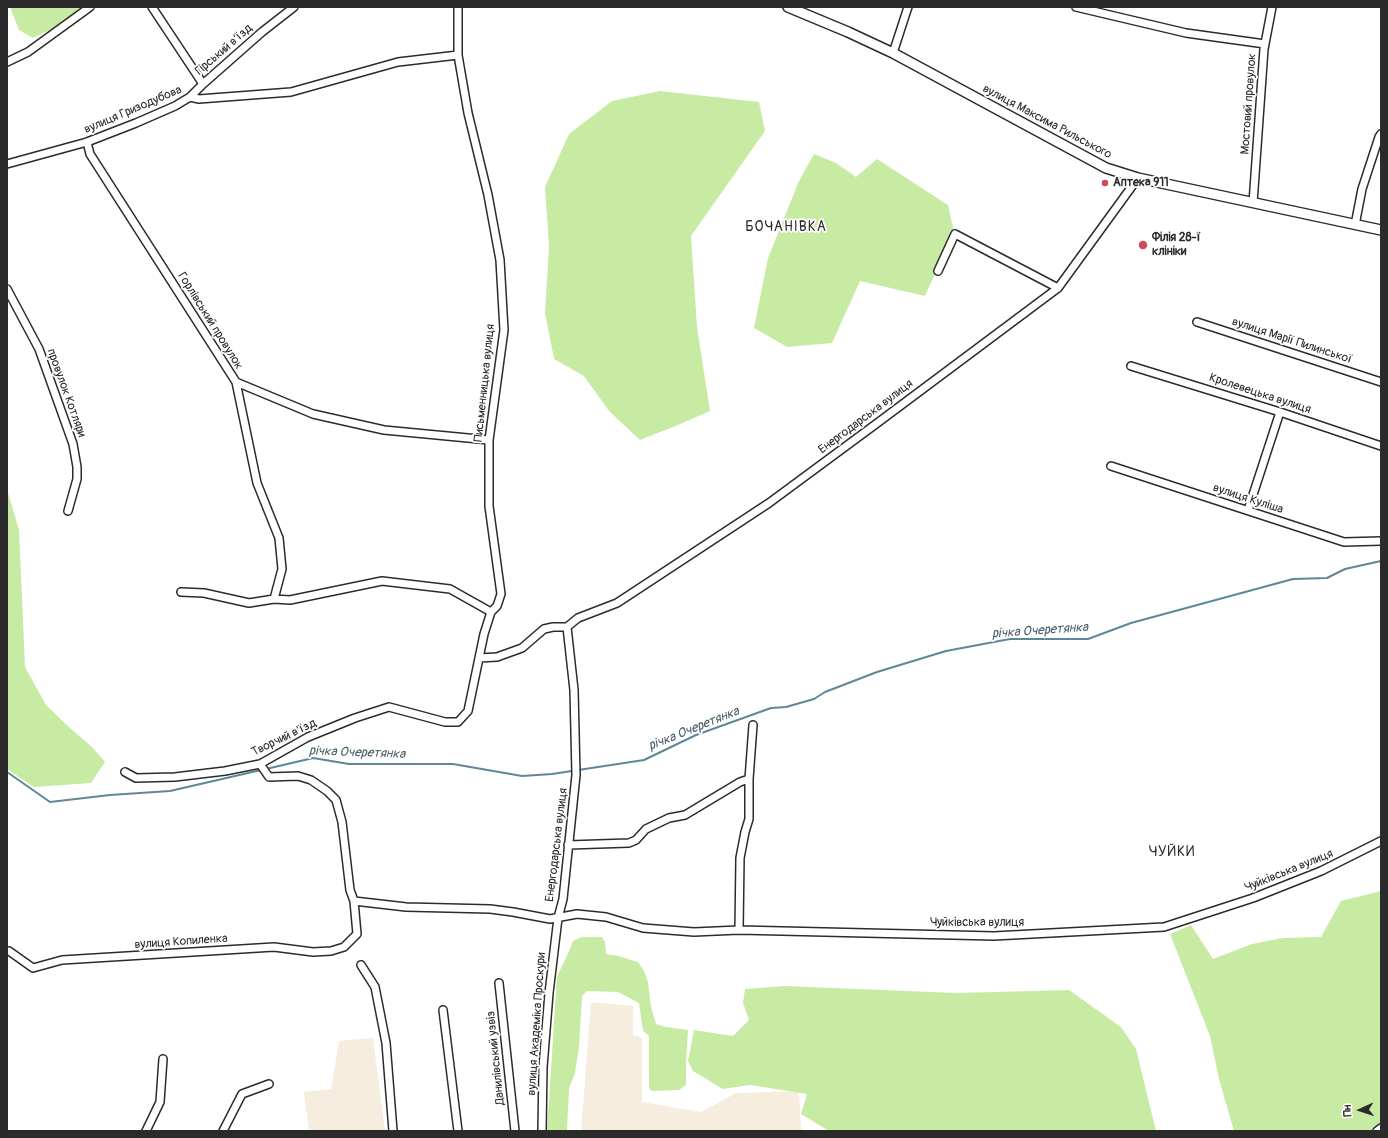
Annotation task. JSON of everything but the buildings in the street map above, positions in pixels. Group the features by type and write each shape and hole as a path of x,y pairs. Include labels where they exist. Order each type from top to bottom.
{"main road":[{"name":"вулиця Максима Рильського","path":"788,7 848,32 893,54 1106,168 1138,178 1381,230"}],"street":[{"path":"7,62 28,52 90,7"},
{"path":"152,7 202,84"},
{"name":"Гірський в’їзд","path":"190,97 202,84 262,32 294,7"},
{"name":"Письменницька вулиця","path":"458,7 458,55 468,113 488,195 500,260 504,330 489,440 489,506 501,594 497,606 491,612 479,658 468,711"},
{"path":"893,54 908,7"},
{"path":"1076,7 1186,33 1265,44"},
{"name":"Мостовий провулок","path":"1253,203 1265,44 1272,7"},
{"name":"вулиця Гризодубова","path":"7,164 87,142 143,120 190,97 199,99 291,92 398,62 458,55"},
{"path":"1355,224 1362,188 1381,134"},
{"name":"Горлівський провулок","path":"87,142 90,154 236,382 257,483 279,538 282,569 274,599"},
{"name":"Енергодарська вулиця","path":"558,918 563,899 576,775 574,690 567,627 578,618 617,603 769,503 887,417 1058,288 1138,178"},
{"path":"938,271 955,234 1058,288"},
{"name":"провулок Котляри","path":"7,288 39,349 73,444 77,467 77,479 68,511"},
{"name":"вулиця Марії Пилинської","path":"1197,322 1381,382"},
{"name":"Кролевецька вулиця","path":"1131,366 1280,412 1381,446"},
{"path":"236,382 312,414 384,430 489,440"},
{"path":"1248,510 1280,412"},
{"name":"вулиця Куліша","path":"1111,466 1344,542 1381,541"},
{"path":"182,592 204,593 249,603 274,599 290,600 382,581 450,589 491,612"},
{"path":"479,658 497,656 522,648 544,629 553,627 567,627"},
{"name":"Творчий в’їзд","path":"125,772 136,778 175,777 225,771 260,764 308,737 355,718 389,707 445,722 458,722 468,711"},
{"path":"739,930 740,858 744,832 749,819 749,779 753,725"},
{"path":"260,764 269,777 298,776 310,780 327,791 336,800 342,822 350,890 354,901 406,907 490,909 513,912 544,919 558,918"},
{"path":"568,845 630,844 646,829 668,818 685,814 740,782 749,779"},
{"name":"Чуйківська вулиця","path":"558,918 577,914 606,918 643,928 694,932 739,930 994,936 1119,928 1164,927 1253,898 1307,877 1381,841"},
{"name":"вулиця Копиленка","path":"7,951 32,968 62,960 274,947 313,952 331,951 344,947 357,934 354,901"},
{"name":"вулиця Академіка Проскури","path":"542,1131 543,1067 549,993 558,918"},
{"path":"361,965 375,987 382,1022 386,1043 393,1131"},
{"name":"Данилівський узвіз","path":"499,983 515,1131"},
{"path":"443,1010 458,1131"},
{"path":"146,1131 160,1102 164,1059"},
{"path":"223,1131 242,1094 269,1084"},
{"path":"1376,1131 1381,1128"}],"shaded area":[{"path":"591,1002 633,1006 633,1035 642,1038 642,1102 701,1112 736,1093 799,1091 801,1131 581,1131"},
{"path":"373,1038 385,1131 309,1131 304,1092 331,1089 339,1041"}],"green space":[{"path":"10,7 90,7 77,17 33,38 19,30"},
{"path":"660,91 759,102 765,131 691,236 697,327 710,411 640,440 609,411 584,376 554,359 545,313 549,246 545,187 569,134 612,101"},
{"path":"814,154 836,163 856,177 877,159 948,205 954,232 925,296 860,281 832,343 787,347 754,328 768,258 799,181"},
{"path":"7,489 19,530 25,667 46,705 93,748 105,762 91,783 34,787 7,769"},
{"path":"1381,891 1381,1124 1371,1131 1234,1131 1219,1079 1210,1036 1170,934 1191,925 1213,959 1252,944 1283,938 1321,937 1341,901"},
{"path":"582,937 602,937 605,942 606,954 638,962 644,971 648,982 651,1007 656,1024 688,1030 686,1085 679,1090 651,1091 649,1087 649,1036 643,1031 639,1003 618,992 587,991 582,996 579,1047 575,1073 569,1089 567,1131 547,1131 557,976 573,941"},
{"path":"784,986 956,993 1069,990 1121,1027 1136,1049 1156,1131 829,1131 801,1114 807,1094 750,1085 723,1089 693,1071 688,1061 694,1030 733,1036 749,1020 743,1003 745,989"}],"waterway":[{"name":"річка Очеретянка","path":"266,769 313,758 349,764 453,764 522,776 552,774 644,760 696,735 771,708 786,707 814,699 825,692 877,672 946,651 1010,639 1088,639 1131,623 1293,579 1327,578 1345,569 1381,561"},
{"name":"річка Очеретянка","path":"7,772 50,802 110,795 170,791 261,770"}],"place":[{"name":"Аптека 911","path":"1105,183"},
{"name":"Філія 28-ї клініки","path":"1143,245"}],"district":[{"name":"БОЧАНІВКА","path":"786,227"},
{"name":"ЧУЙКИ","path":"1172,852"}]}
